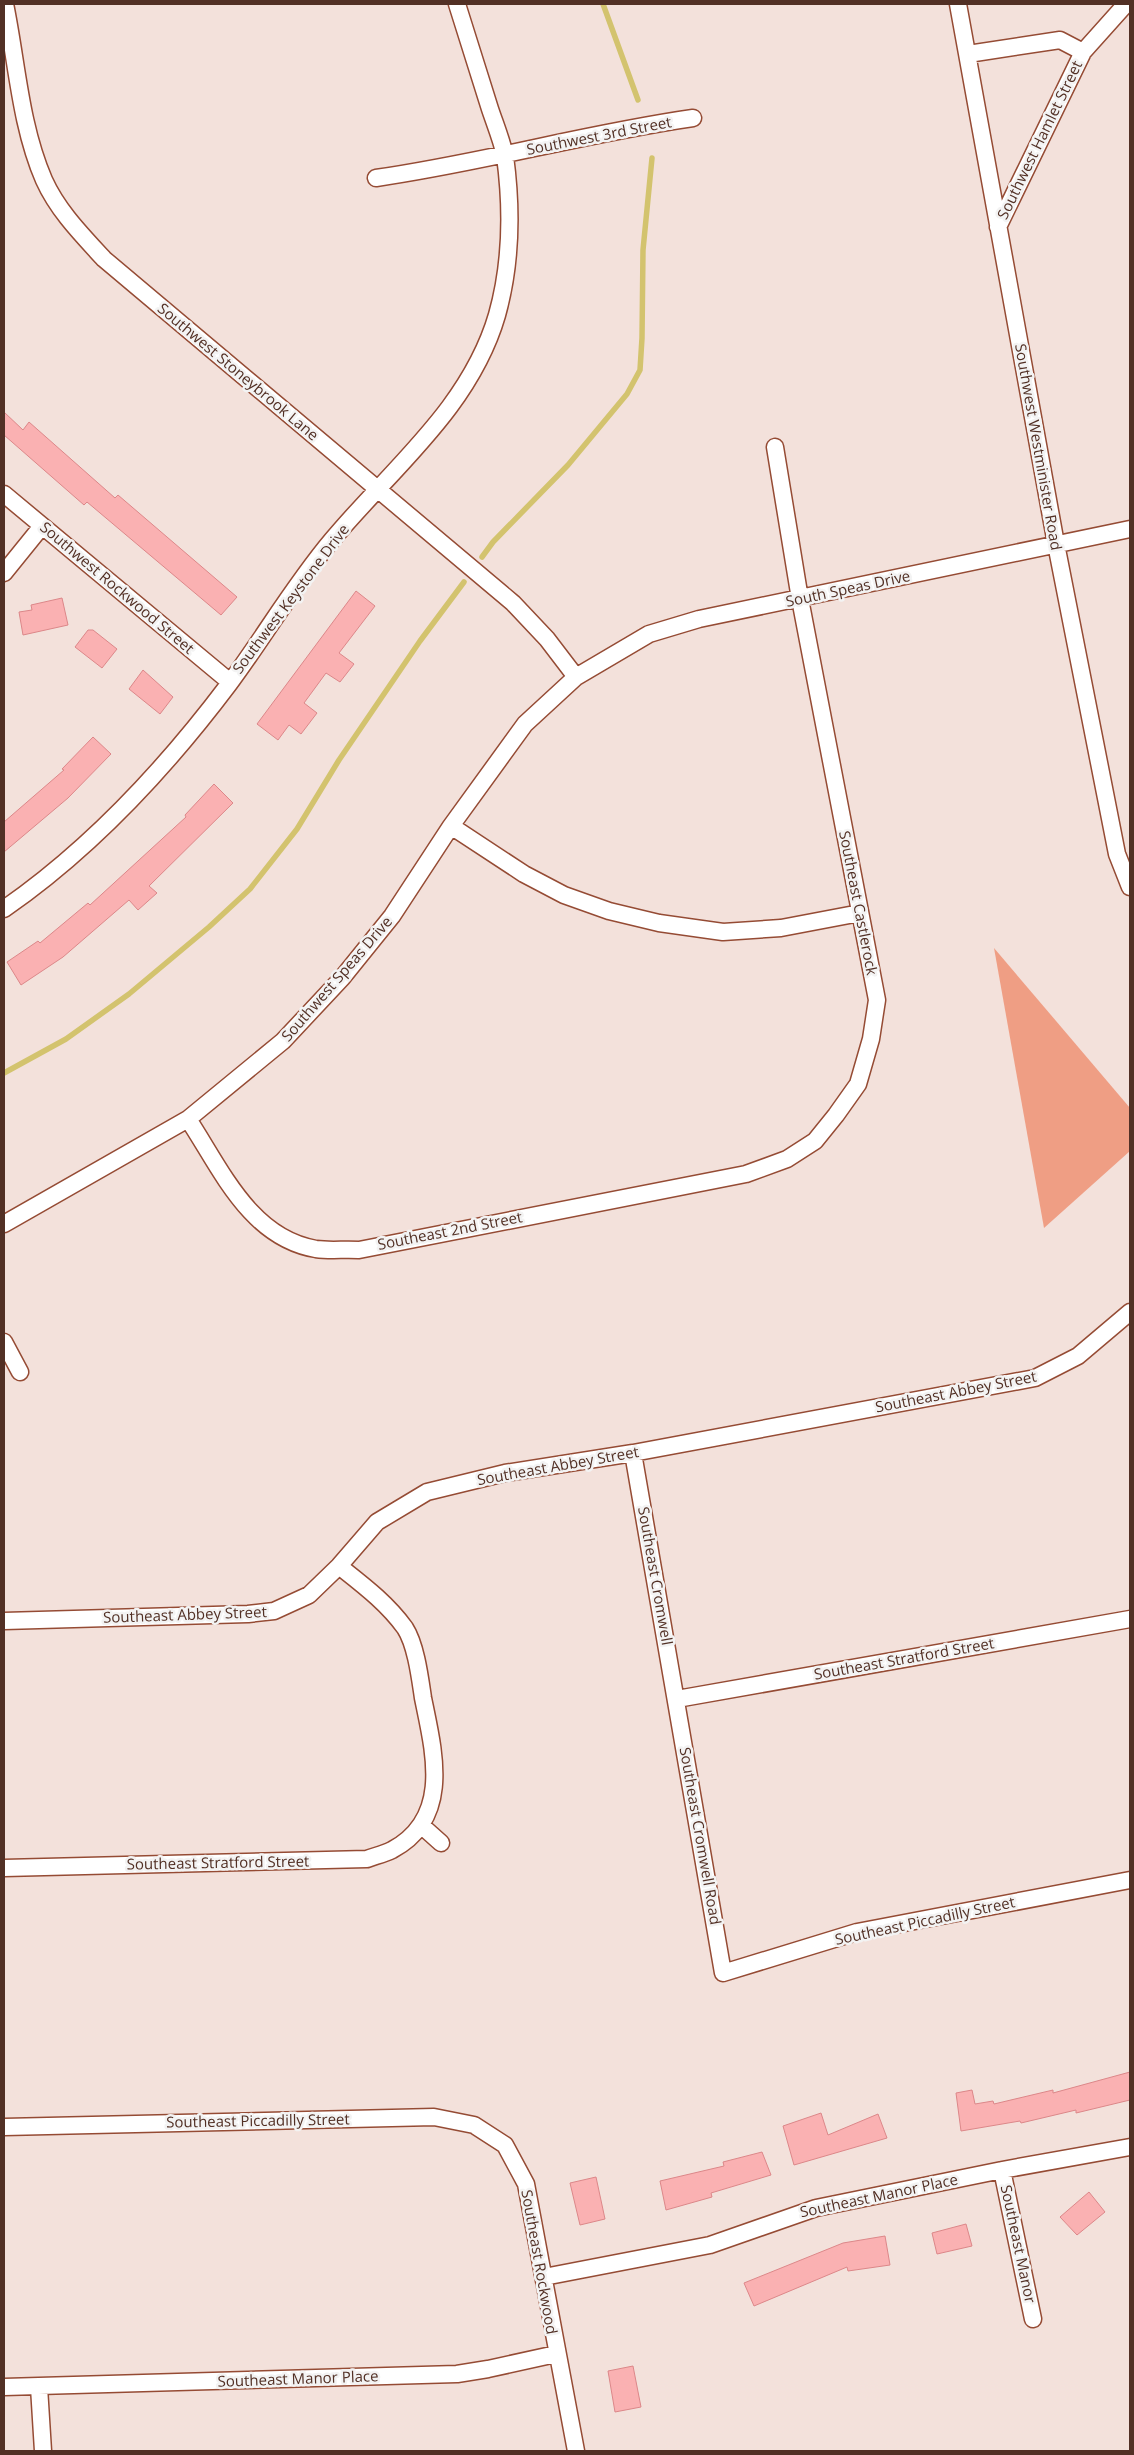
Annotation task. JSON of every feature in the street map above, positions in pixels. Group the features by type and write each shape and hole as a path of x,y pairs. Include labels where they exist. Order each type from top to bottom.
{"street":[{"name":"Southwest Stoneybrook Lane","path":"5,4 7,29 30,141 45,182 70,223 104,259 512,603 547,639 576,677"},
{"name":"Southwest Keystone Drive","path":"4,909 40,884 123,810 183,743 230,682 331,541 427,437 457,398 482,354 497,315 506,266 509,215 504,154 457,4"},
{"name":"Southwest Westminister Road","path":"958,4 1056,544 1117,854 1130,887"},
{"name":"Southwest Hamlet Street","path":"998,227 1083,52 1126,4"},
{"name":"Southwest Hamlet Street","path":"968,54 1060,40 1083,52"},
{"name":"Southwest 3rd Street","path":"504,154 694,118"},
{"path":"376,178 417,172 504,154"},
{"name":"Southeast Castlerock","path":"768,1166 786,1159 815,1141 858,1084 871,1039 877,1000 800,599 775,447"},
{"name":"Southwest Rockwood Street","path":"4,494 230,682"},
{"path":"4,573 42,526"},
{"name":"South Speas Drive","path":"576,677 649,634 699,619 1130,529"},
{"name":"Southwest Speas Drive","path":"4,1224 188,1118 283,1041 342,978 392,916 451,826 525,724 576,677"},
{"path":"451,826 524,874 564,894 609,911 659,923 723,932 781,928 860,912"},
{"name":"Southeast 2nd Street","path":"188,1118 248,1211 277,1236 316,1249 359,1250 746,1174 768,1166"},
{"name":"Southeast Abbey Street","path":"4,1621 274,1612 309,1595 339,1566 377,1522 427,1492 505,1473 633,1453 1035,1378 1078,1356 1130,1312"},
{"path":"4,1342 20,1372"},
{"name":"Southeast Cromwell","path":"633,1453 677,1699"},
{"path":"339,1566 379,1598 406,1630 417,1664 435,1758 433,1801 422,1826 441,1843"},
{"name":"Southeast Stratford Street","path":"677,1699 1130,1619"},
{"name":"Southeast Cromwell Road","path":"677,1699 723,1973"},
{"name":"Southeast Stratford Street","path":"4,1868 367,1859 392,1850 422,1826"},
{"name":"Southeast Piccadilly Street","path":"723,1973 857,1932 1130,1880"},
{"name":"Southeast Piccadilly Street","path":"4,2127 434,2117 474,2126 505,2145"},
{"name":"Southeast Rockwood","path":"505,2145 526,2184 544,2277 556,2354 576,2451"},
{"name":"Southeast Manor Place","path":"544,2277 710,2246 816,2208 1002,2170 1130,2147"},
{"name":"Southeast Manor","path":"1002,2170 1033,2319"},
{"name":"Southeast Manor Place","path":"4,2387 457,2374 556,2354"},
{"path":"39,2387 43,2451"}],"shaded area":[{"path":"994,948 1130,1108 1130,1151 1044,1228"}],"building":[{"path":"4,412 23,430 29,422 115,498 118,495 237,597 221,615 87,502 84,505 4,435"},
{"path":"356,591 375,606 339,653 354,664 340,682 326,673 304,703 317,713 301,734 289,725 278,740 257,724"},
{"path":"62,598 68,625 23,635 19,612 32,610 31,605"},
{"path":"88,630 93,630 117,649 102,668 75,647"},
{"path":"143,670 173,697 160,714 129,689"},
{"path":"93,737 111,754 68,798 4,852 4,822 64,770 62,769"},
{"path":"214,784 233,803 149,886 157,893 138,910 129,900 63,957 21,985 7,962 38,941 40,943 88,903 90,905 186,817 185,815"},
{"path":"1130,2072 1130,2100 1076,2113 1076,2110 1021,2123 1020,2121 961,2131 956,2093 972,2090 975,2104 993,2101 994,2104 1053,2090 1053,2093"},
{"path":"821,2113 828,2135 878,2114 887,2138 794,2165 783,2126"},
{"path":"762,2152 771,2175 711,2193 712,2197 666,2210 660,2181 724,2166 723,2162"},
{"path":"596,2177 605,2219 580,2225 570,2183"},
{"path":"1089,2192 1105,2212 1077,2235 1060,2217"},
{"path":"966,2224 972,2246 937,2254 932,2233"},
{"path":"885,2236 890,2265 848,2271 847,2267 754,2306 744,2283 843,2243"},
{"path":"633,2366 641,2407 615,2412 608,2371"}],"waterway":[{"path":"603,4 638,100"},
{"path":"482,557 493,542 568,465 627,394 640,370 643,250 652,158"},
{"path":"4,1073 66,1039 129,994 209,927 250,889 297,829 339,760 420,641 464,582"}]}
